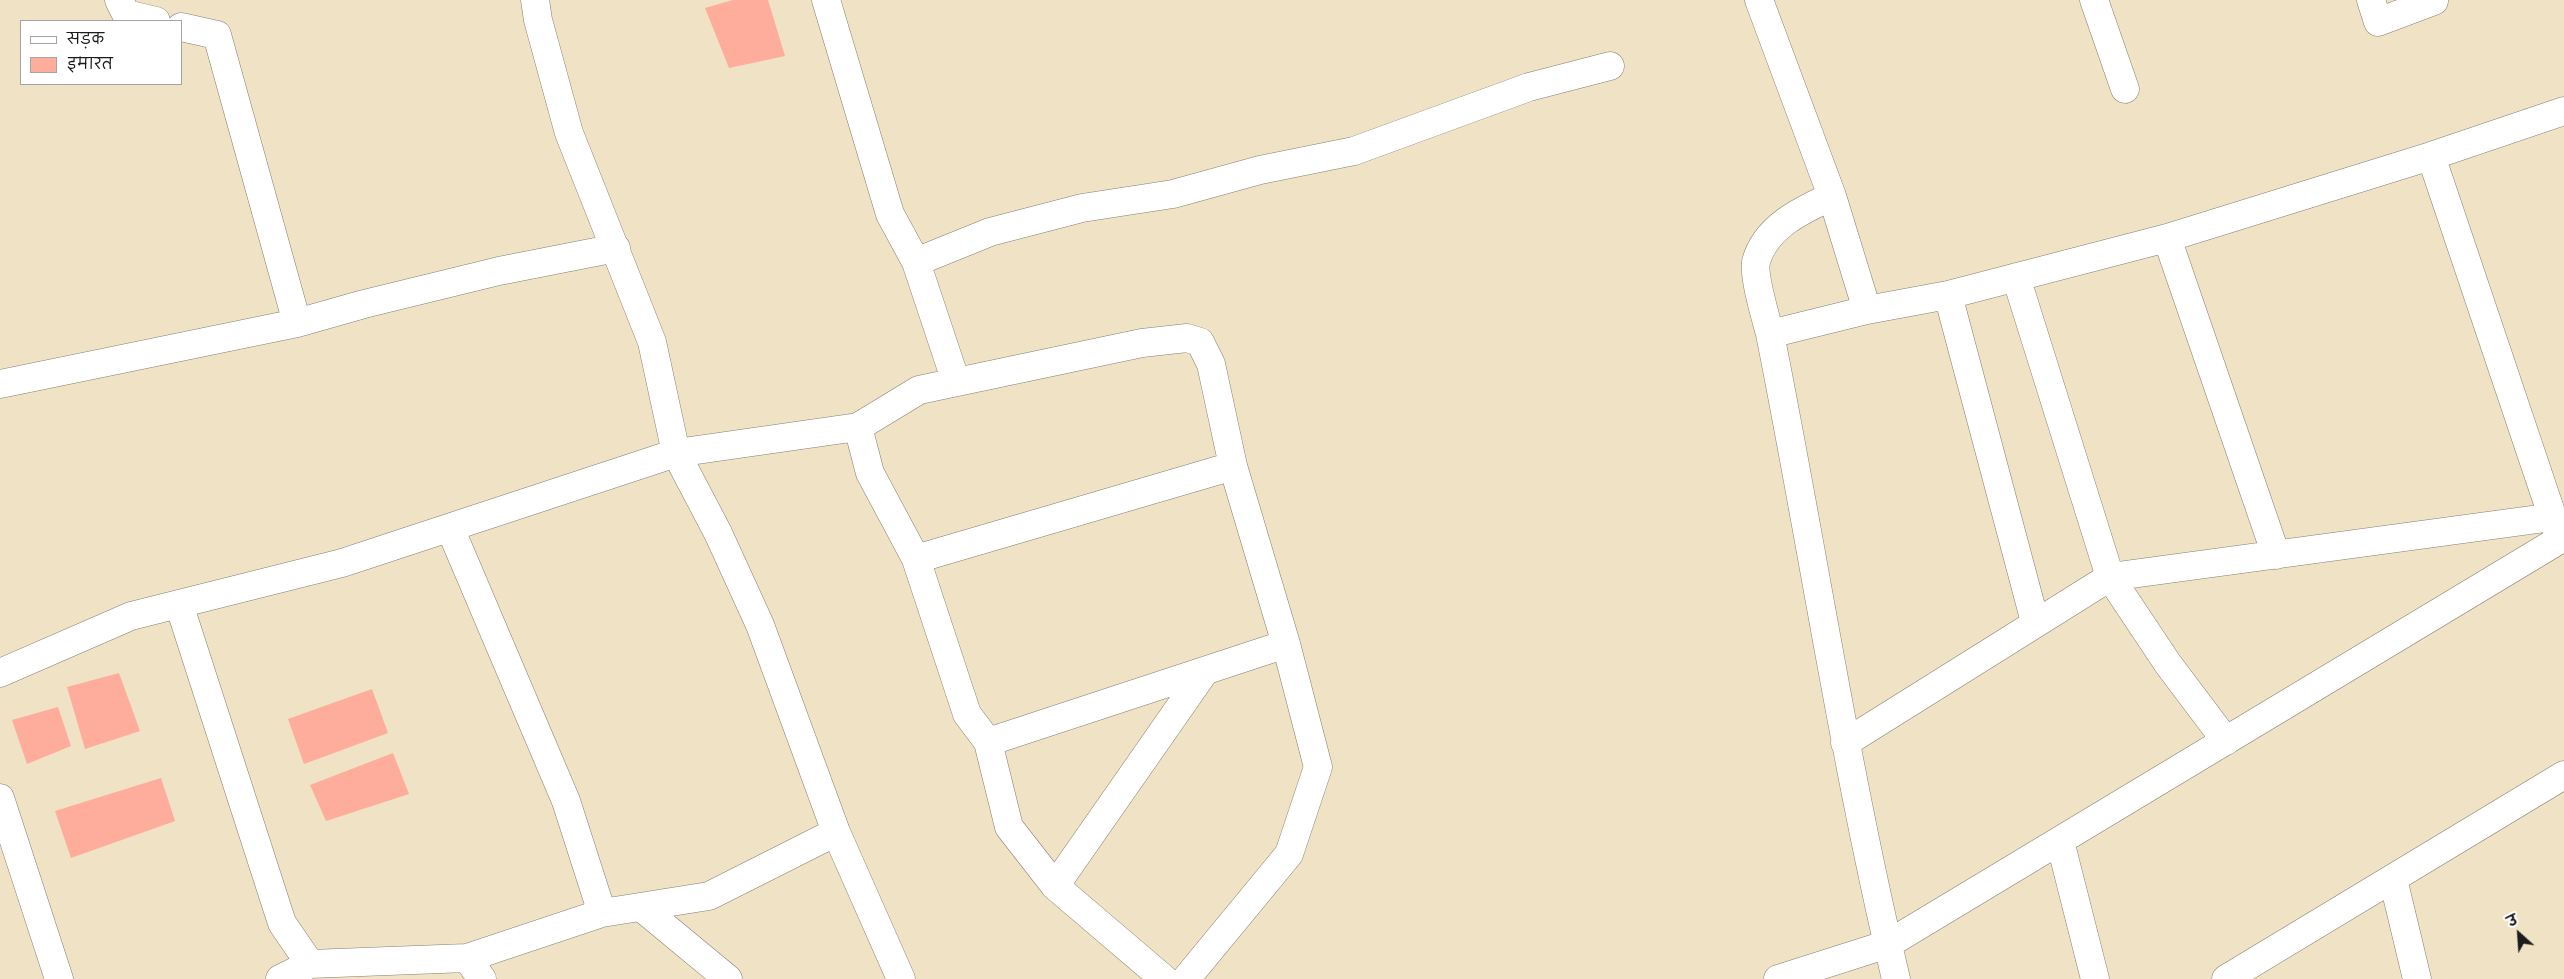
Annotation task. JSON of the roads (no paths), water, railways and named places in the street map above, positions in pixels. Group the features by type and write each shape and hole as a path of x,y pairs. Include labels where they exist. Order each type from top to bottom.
{"street":[{"path":"120,0 126,14 152,20"},
{"path":"535,0 538,20 569,133 652,342 676,453 718,533 760,625 836,832 901,979"},
{"path":"826,0 890,214 916,262 956,382"},
{"path":"1758,0 1832,196 1867,310"},
{"path":"2094,0 2125,89"},
{"path":"2370,0 2378,22 2434,1"},
{"path":"182,27 217,35 297,324"},
{"path":"916,262 990,232 1082,208 1173,194 1260,170 1354,151 1528,88 1610,66"},
{"path":"1770,334 1867,310 1948,295 2167,238 2431,156 2564,111"},
{"path":"2431,156 2559,531"},
{"path":"1832,196 1797,212 1770,235 1756,263 1762,302 1800,483 1845,743 1896,979"},
{"path":"2167,238 2276,555"},
{"path":"0,384 297,324 364,304 498,271 616,248"},
{"path":"2016,277 2110,577 2168,664 2226,741"},
{"path":"1948,295 2035,622"},
{"path":"0,674 131,616 342,563 676,453 858,427 919,390 1142,343 1187,338 1200,342 1210,364 1233,466 1286,644 1318,767 1288,854 1186,979"},
{"path":"858,427 870,473 916,559 967,714 988,742 1009,827 1055,886 1164,979"},
{"path":"916,559 1233,466"},
{"path":"450,528 566,801 602,913"},
{"path":"1845,743 2035,622 2110,577 2276,555 2559,531"},
{"path":"1778,979 1888,944 2226,741 2559,531"},
{"path":"179,604 282,923 310,964"},
{"path":"988,742 1286,644"},
{"path":"1055,886 1205,670"},
{"path":"2226,979 2564,775"},
{"path":"0,798 59,979"},
{"path":"280,979 310,964 475,969 602,913 709,896 836,832"},
{"path":"2060,841 2095,979"},
{"path":"2393,879 2417,979"},
{"path":"641,907 728,979"}]}
